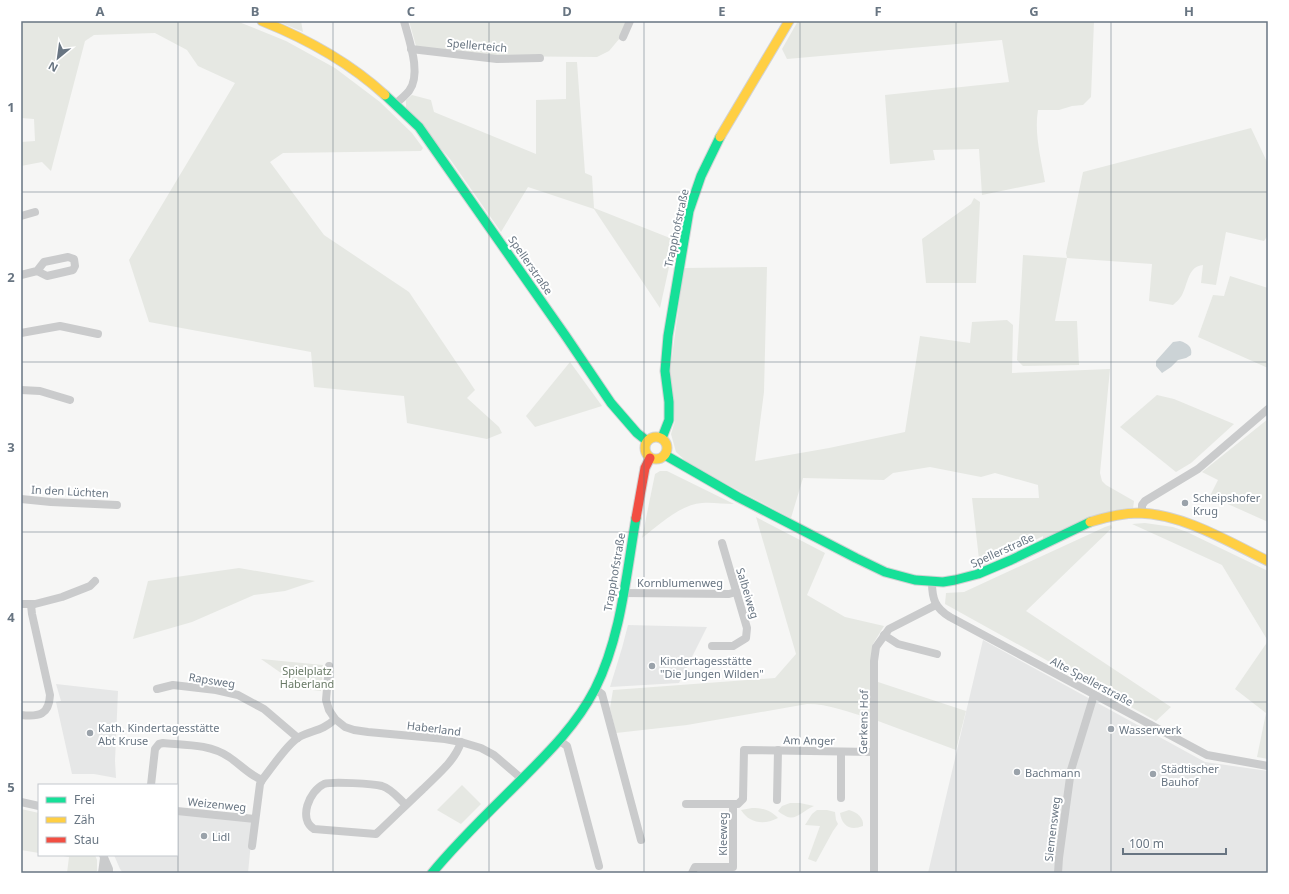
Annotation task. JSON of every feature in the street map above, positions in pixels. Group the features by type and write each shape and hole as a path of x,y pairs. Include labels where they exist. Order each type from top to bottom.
{"street":[{"name":"Spellerstraße","path":"262,21 294,34 328,52 373,84 419,127 548,310 611,403 637,433 646,441"},
{"path":"395,104 409,91 414,82 415,68 412,49 404,21"},
{"path":"623,37 630,21"},
{"name":"Trapphofstraße","path":"662,438 669,420 669,402 665,371 668,336 689,212 701,176 718,142 789,21"},
{"name":"Spellerteich","path":"412,49 496,59 540,58"},
{"path":"21,216 35,212"},
{"path":"21,275 37,271"},
{"path":"21,333 60,326 98,334"},
{"path":"21,390 40,391 70,400"},
{"path":"1142,514 1142,505 1145,501 1198,470 1268,409"},
{"path":"656,436 662,438 666,442 668,449 665,455 656,460 650,458 645,453 644,447 646,441 649,438 656,436"},
{"name":"Spellerstraße","path":"665,455 759,508 863,562 887,573 908,579 932,582 955,580 977,575 1092,521 1117,515 1155,515 1185,522 1268,561"},
{"name":"Trapphofstraße","path":"432,873 451,850 560,741 579,716 595,689 612,644 623,593 645,468 650,458"},
{"name":"In den Lüchten","path":"21,499 117,505"},
{"name":"Salbeiweg","path":"712,646 733,646 746,638 747,628 722,543"},
{"path":"21,604 31,605 62,597 90,586 95,581"},
{"path":"932,582 936,605"},
{"name":"Kornblumenweg","path":"623,593 729,594 736,592"},
{"path":"21,715 39,715 45,711 48,707 50,695 31,605"},
{"name":"Gerkens Hof","path":"874,873 874,661 876,647 889,628 936,605"},
{"name":"Alte Spellerstraße","path":"936,605 940,611 950,617 1207,755 1268,766"},
{"path":"884,635 898,644 937,654"},
{"path":"252,846 255,818 262,780 291,744 298,738 327,726 335,719 329,710 326,700 329,666"},
{"name":"Rapsweg","path":"157,689 174,685 216,690 238,695 264,709 298,738"},
{"path":"595,689 602,694 641,840"},
{"name":"Siemensweg","path":"1058,873 1071,770 1094,695"},
{"name":"Haberland","path":"335,719 345,727 354,730 445,739 482,748 494,755 522,779"},
{"path":"560,741 567,746 599,866"},
{"path":"406,806 391,791 382,786 334,782 324,784 316,789 310,798 306,815 309,826 314,829 376,834 406,806 447,765 459,749 461,742"},
{"path":"151,784 155,748 159,744 163,743 214,748 229,757 255,777 262,780"},
{"name":"Am Anger","path":"733,805 738,804 743,799 744,750 874,752"},
{"path":"777,800 778,750"},
{"path":"840,798 841,752"},
{"path":"21,802 38,806"},
{"path":"686,804 733,805"},
{"name":"Kleeweg","path":"692,873 695,867 733,866 733,805"},
{"name":"Weizenweg","path":"178,811 255,818"},
{"path":"102,873 104,856"},
{"path":"104,856 109,873"}],"shaded area":[{"path":"1180,341 1189,346 1191,355 1178,360 1162,373 1156,366 1156,361 1173,342"},
{"name":"Kindertagesstätte \"Die Jungen Wilden\"","path":"628,625 707,627 679,683 610,687"},
{"path":"983,640 1205,762 1268,771 1268,873 928,873"},
{"name":"Kath. Kindertagesstätte Abt Kruse","path":"56,684 118,691 115,761 116,778 94,774 72,774 56,702 61,701"},
{"path":"178,814 253,822 248,873 123,873 114,856 178,856"}],"green space":[{"path":"21,21 239,22 286,41 335,68 380,102 412,133 423,148 421,151 283,153 270,162 324,235 409,292 475,390 467,398 499,427 502,433 487,439 407,423 404,396 314,387 311,352 149,322 129,260 235,83 198,66 187,50 155,33 94,35 85,41 51,171 42,162 21,166 21,142 35,141 34,119 21,118"},
{"path":"277,21 301,21 303,32"},
{"path":"409,21 627,21 620,38 609,51 597,57 491,56 416,46"},
{"path":"798,21 1094,21 1091,97 1083,105 1072,106 1059,110 1038,110 1037,137 1045,182 982,195 979,149 933,150 935,160 890,164 885,95 1009,82 1002,40 787,59 782,49"},
{"path":"566,62 577,62 585,173 592,176 594,208 675,240 660,308 594,209 528,187 501,232 450,159 406,108 406,100 412,95 431,100 434,112 536,154 536,100 566,99"},
{"path":"1251,128 1268,164 1268,235 1264,241 1226,232 1216,285 1201,283 1203,265 1198,266 1191,272 1182,295 1173,305 1149,301 1152,264 1067,258 1066,253 1083,172"},
{"path":"974,198 980,202 976,283 926,283 922,239 971,204"},
{"path":"1023,255 1067,258 1055,321 1077,321 1079,365 1023,366 1017,360"},
{"path":"767,267 764,392 755,461 829,448 905,432 920,336 970,343 972,322 1007,320 1013,325 1012,373 1110,369 1100,473 1102,481 1106,485 1134,501 1133,509 1043,539 1043,536 980,568 972,498 1039,498 1038,485 995,473 981,477 930,467 893,473 884,480 803,478 791,518 690,465 676,452 671,434 675,421 670,371 684,268"},
{"path":"1230,276 1268,288 1268,368 1198,337 1213,295 1224,296"},
{"path":"570,362 602,406 535,427 526,416"},
{"path":"1157,395 1174,399 1234,424 1191,463 1176,472 1120,427"},
{"path":"1268,419 1268,522 1210,496 1218,480 1202,472"},
{"path":"660,471 667,471 734,504 702,503 685,507 670,516 642,538 655,474"},
{"path":"756,517 825,553 807,595 845,617 884,626 873,644 871,719 831,707 807,704 687,725 616,733 610,708 613,690 775,678 796,654"},
{"path":"1145,523 1173,527 1187,532 1268,571 1268,641 1222,565 1132,524"},
{"path":"1111,525 1112,528 1026,611 1171,707 1156,721 945,604 946,593 964,592"},
{"path":"239,568 315,581 285,591 254,595 192,622 133,639 148,581"},
{"path":"1268,641 1268,759 1257,757 1266,713 1235,689"},
{"name":"Spielplatz Haberland","path":"261,659 323,665 321,691 304,689"},
{"path":"878,682 966,711 956,750 878,721"},
{"path":"462,785 481,804 461,824 437,810"},
{"path":"790,803 800,803 814,806 793,817 784,815 778,811 782,806"},
{"path":"752,808 766,810 778,818 768,822 753,821 741,810"},
{"path":"21,809 38,813 38,853 21,850"},
{"path":"817,810 835,812 838,824 816,862 808,859 820,826 805,825 812,814"},
{"path":"849,810 855,812 859,816 862,820 863,826 851,828 845,824 840,813"},
{"path":"64,856 95,856 97,871 94,873 67,873 69,857"}],"traffic: fast":[{"path":"385,95 419,127 611,403 637,433 647,441"},
{"path":"662,438 669,420 669,402 665,371 668,336 689,211 701,176 720,137"},
{"path":"665,455 738,497 856,558 885,572 915,580 943,582 978,574 1090,522"},
{"path":"432,873 465,836 553,747 588,702 604,669 617,627 622,606 636,518"}],"traffic: slow":[{"path":"262,21 327,52 357,72 385,95"},
{"path":"720,137 789,21"},
{"path":"652,437 660,437 667,444 667,448 667,452 660,459 652,459 645,452 645,444 652,437"},
{"path":"1090,522 1108,517 1139,513 1172,518 1205,530 1268,561"}],"traffic: jam":[{"path":"636,518 645,468 650,458"}],"place":[{"name":"Scheipshofer Krug","path":"1185,503"},
{"name":"Kindertagesstätte \"Die Jungen Wilden\"","path":"652,666"},
{"name":"Wasserwerk","path":"1111,729"},
{"name":"Kath. Kindertagesstätte Abt Kruse","path":"90,733"},
{"name":"Bachmann","path":"1017,772"},
{"name":"Städtischer Bauhof","path":"1153,774"},
{"name":"Lidl","path":"204,836"}]}
